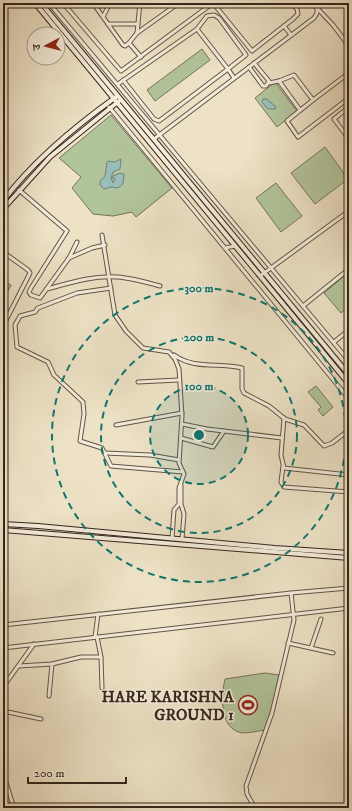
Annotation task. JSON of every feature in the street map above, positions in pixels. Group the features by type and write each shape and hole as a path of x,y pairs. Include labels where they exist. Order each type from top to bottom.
{"street":[{"path":"35,3 154,139 349,375"},
{"path":"41,3 235,246 349,384"},
{"path":"50,3 349,361"},
{"path":"63,3 121,71 213,3 252,51 298,14 297,9 291,3"},
{"path":"93,3 123,45 129,43 137,33 179,3"},
{"path":"103,17 110,3"},
{"path":"137,33 140,3"},
{"path":"205,3 208,7"},
{"path":"312,3 333,24 349,46"},
{"path":"154,139 314,18 317,13 317,8"},
{"path":"118,84 123,80 197,29 207,16 214,15 219,18 246,55 159,121 154,118 123,80"},
{"path":"108,24 138,24"},
{"path":"284,26 291,35"},
{"path":"197,29 234,78"},
{"path":"129,43 141,57"},
{"path":"254,62 268,79 269,83"},
{"path":"249,67 261,86 294,75 313,100"},
{"path":"349,73 287,121 298,137 349,98"},
{"path":"279,81 300,110"},
{"path":"134,103 139,98"},
{"path":"3,201 30,169 54,145 106,104 118,99"},
{"path":"3,209 50,157 110,108 118,99"},
{"path":"106,104 227,248 349,399"},
{"path":"349,107 334,119 349,140"},
{"path":"19,190 67,231 29,292 31,295 40,298 69,258 77,242"},
{"path":"260,276 349,211"},
{"path":"102,235 105,245 115,315 130,336 143,348 165,350 191,364 242,368 242,391 269,406 284,418 304,425 324,446 332,443 349,430"},
{"path":"69,258 92,248 105,245"},
{"path":"227,248 235,246"},
{"path":"3,252 30,273 4,321 3,326"},
{"path":"304,306 349,269"},
{"path":"47,289 85,280 110,277 134,279 160,286"},
{"path":"111,288 66,296 38,308 34,312 20,316 15,325 18,349 48,362 54,375 83,402 84,414 80,441 102,448 106,453 111,466 183,472"},
{"path":"334,342 349,330"},
{"path":"169,544 174,510 179,504 181,483 184,477 179,466 182,413 178,363 172,354"},
{"path":"138,382 179,380"},
{"path":"116,425 182,413"},
{"path":"284,418 281,455 283,466 281,482 284,487 349,492"},
{"path":"182,424 282,438"},
{"path":"181,438 213,447 224,431"},
{"path":"106,453 150,455 179,460"},
{"path":"283,466 285,469 349,475"},
{"path":"181,483 181,504 184,514 182,536"},
{"path":"3,524 182,536 349,553"},
{"path":"3,530 349,558"},
{"path":"3,625 349,588"},
{"path":"255,808 247,794 246,786 272,713 294,614 291,593"},
{"path":"3,648 349,608"},
{"path":"98,614 96,637 101,657 102,688"},
{"path":"311,648 321,619"},
{"path":"288,643 333,653"},
{"path":"3,687 34,644"},
{"path":"18,666 52,664 81,657 101,657"},
{"path":"48,696 52,664"},
{"path":"3,711 41,719"},
{"path":"3,773 14,808"}],"green space":[{"path":"202,49 210,60 155,101 147,90"},
{"path":"275,82 297,111 277,127 255,98"},
{"path":"111,115 172,188 136,217 132,212 113,216 93,214 72,188 81,177 59,158"},
{"path":"325,147 348,179 315,204 291,173"},
{"path":"276,183 302,216 281,232 256,198"},
{"path":"349,272 349,306 341,313 324,293"},
{"path":"3,281 11,285 3,301"},
{"path":"316,386 333,407 323,416 318,410 321,407 308,392"},
{"name":"HARE KARISHNA GROUND 1","path":"265,673 279,675 271,713 265,730 243,733 235,731 226,719 224,711 223,694 225,679"}],"water":[{"path":"263,99 267,99 276,107 275,109 268,109 262,102"},
{"path":"121,159 120,169 113,172 111,178 113,183 115,179 112,178 113,176 120,173 124,174 123,184 118,188 111,187 104,189 100,185 100,181 105,176 107,162 115,162"}],"place":[{"name":"HARE KARISHNA GROUND 1","path":"248,705"}]}
